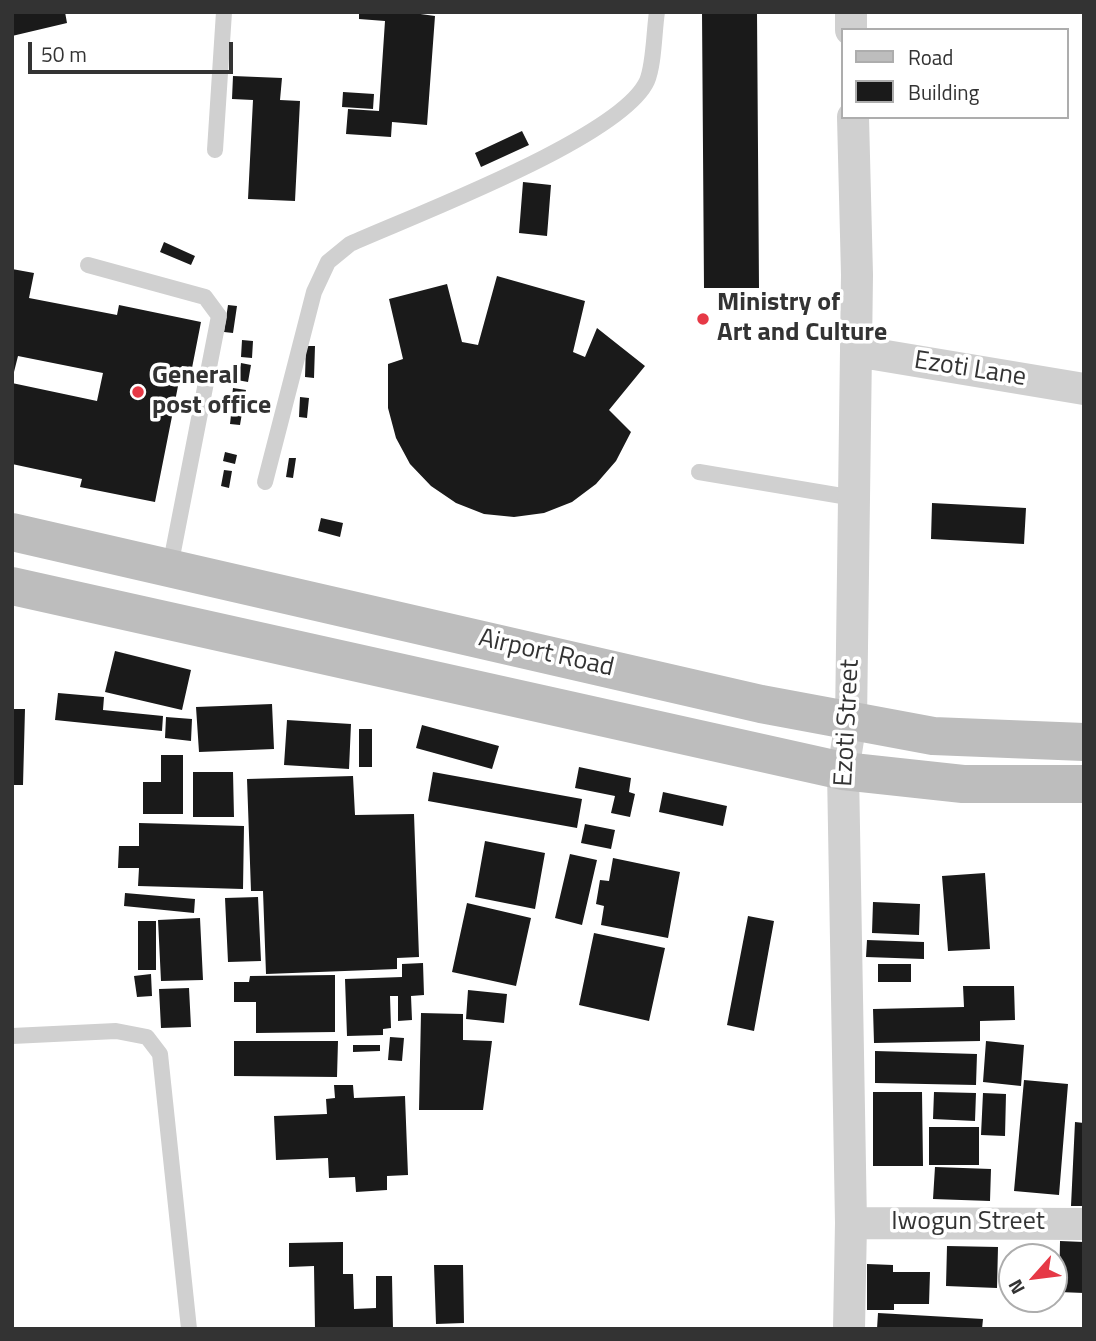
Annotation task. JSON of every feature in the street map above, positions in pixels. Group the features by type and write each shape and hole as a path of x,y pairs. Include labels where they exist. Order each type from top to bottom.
{"main road":[{"name":"Airport Road","path":"12,532 761,704 933,736 1084,742"},
{"name":"Airport Road","path":"12,586 843,771 962,784 1084,784"}],"street":[{"name":"Ezoti Street","path":"849,1329 851,1223 843,771 850,720 854,498 857,275 853,119"},
{"name":"Ezoti Lane","path":"856,351 1084,390"},
{"name":"Iwogun Street","path":"851,1223 1084,1224"}],"lane":[{"path":"215,150 224,12"},
{"path":"265,482 314,292 328,262 349,244 564,148 630,104 648,80 657,12"},
{"path":"88,265 205,298 219,316 170,567"},
{"path":"699,472 854,498"},
{"path":"12,1036 116,1031 147,1037 160,1054 189,1329"}],"building":[{"path":"12,12 65,12 67,23 12,36"},
{"path":"359,12 406,12 435,16 427,125 392,122 391,137 346,134 348,109 379,111 385,21 359,19"},
{"path":"702,12 757,12 759,288 704,288"},
{"path":"233,76 282,78 280,100 300,101 295,201 248,199 253,100 232,99"},
{"path":"343,92 374,94 373,109 342,107"},
{"path":"522,131 529,145 481,167 475,153"},
{"path":"523,182 551,185 547,236 519,233"},
{"path":"164,242 195,256 191,265 160,252"},
{"name":"General post office","path":"12,269 34,273 29,298 117,315 119,305 201,322 192,368 182,366 155,502 80,487 82,479 12,464 12,383 97,401 103,373 18,356 12,380"},
{"path":"497,276 585,301 573,352 585,357 597,328 645,366 609,410 631,432 616,461 596,484 572,502 544,513 514,517 484,514 456,503 431,486 410,464 396,438 388,408 388,364 403,359 389,299 447,284 462,342 478,345"},
{"path":"228,305 237,306 233,333 224,332"},
{"path":"242,340 253,341 252,358 241,357"},
{"path":"306,346 315,346 314,378 305,377"},
{"path":"241,363 251,365 248,382 237,380"},
{"path":"233,388 246,390 244,398 232,397"},
{"path":"300,397 309,398 307,418 299,417"},
{"path":"232,406 243,407 240,425 230,424"},
{"path":"225,452 237,455 235,464 223,461"},
{"path":"289,458 296,458 293,478 286,477"},
{"path":"224,470 232,471 229,488 221,486"},
{"path":"932,503 1026,508 1024,544 931,539"},
{"path":"321,518 343,523 340,537 318,531"},
{"path":"115,651 191,670 182,710 105,692"},
{"path":"58,693 104,697 103,710 163,716 162,731 55,720"},
{"path":"272,704 274,749 199,752 196,707"},
{"path":"12,709 25,709 23,785 12,785"},
{"path":"166,717 192,719 191,741 165,738"},
{"path":"287,720 351,724 349,769 284,765"},
{"path":"422,725 499,746 492,769 416,748"},
{"path":"359,729 372,729 372,767 359,767"},
{"path":"161,755 183,755 183,814 143,814 143,782 161,782"},
{"path":"579,767 631,778 629,792 635,794 630,817 611,813 615,796 575,788"},
{"path":"193,772 233,772 234,817 193,817"},
{"path":"433,772 582,799 577,828 428,801"},
{"path":"353,776 355,815 414,814 419,957 397,958 397,969 266,974 263,891 251,891 247,779"},
{"path":"663,792 727,806 723,826 659,812"},
{"path":"139,823 244,826 243,889 138,886 139,868 118,868 119,846 139,846"},
{"path":"585,824 615,830 611,849 581,843"},
{"path":"485,841 545,853 535,909 475,897"},
{"path":"570,854 597,860 582,925 555,918"},
{"path":"613,858 680,872 668,938 601,925 604,906 596,904 600,880 609,881"},
{"path":"985,873 990,949 948,951 942,876"},
{"path":"125,893 195,899 194,913 124,906"},
{"path":"258,897 261,961 228,962 225,898"},
{"path":"873,902 920,904 919,935 872,933"},
{"path":"467,903 531,918 516,986 452,972"},
{"path":"748,916 774,921 754,1031 727,1025"},
{"path":"200,918 203,980 161,981 158,920"},
{"path":"138,921 156,921 156,970 138,970"},
{"path":"594,933 665,948 649,1021 579,1005"},
{"path":"867,940 924,942 924,959 866,957"},
{"path":"423,963 424,995 411,996 412,1020 398,1021 398,996 390,996 391,1028 383,1029 383,1035 347,1036 345,979 402,977 402,964"},
{"path":"878,964 911,964 911,982 878,982"},
{"path":"151,974 152,996 137,997 134,976"},
{"path":"335,975 335,1032 256,1033 256,1002 234,1002 234,982 249,982 250,976"},
{"path":"963,986 1014,986 1015,1020 980,1021 980,1041 874,1043 873,1009 964,1007"},
{"path":"189,988 191,1027 161,1028 159,989"},
{"path":"468,990 507,994 504,1023 466,1019"},
{"path":"421,1013 463,1014 463,1040 492,1041 483,1110 419,1110"},
{"path":"390,1037 404,1038 402,1061 388,1060"},
{"path":"234,1041 338,1041 337,1077 234,1076"},
{"path":"986,1041 1024,1045 1021,1086 983,1082"},
{"path":"353,1045 380,1045 380,1051 353,1052"},
{"path":"875,1051 977,1054 976,1085 875,1083"},
{"path":"1024,1080 1068,1084 1059,1195 1014,1191"},
{"path":"334,1085 353,1085 354,1098 405,1096 408,1175 387,1176 387,1190 356,1192 355,1177 329,1178 328,1158 276,1160 274,1116 327,1114 326,1099 335,1098"},
{"path":"873,1092 922,1092 923,1166 873,1166"},
{"path":"934,1092 976,1093 975,1121 933,1119"},
{"path":"983,1093 1006,1094 1005,1136 981,1135"},
{"path":"1075,1122 1084,1123 1084,1206 1071,1206"},
{"path":"929,1127 979,1127 979,1165 929,1165"},
{"path":"935,1167 991,1169 990,1201 933,1199"},
{"path":"343,1242 343,1274 353,1274 354,1309 376,1308 376,1276 392,1276 393,1329 315,1329 314,1266 289,1267 289,1243"},
{"path":"1084,1242 1084,1293 1068,1292 1068,1243 1060,1243"},
{"path":"947,1246 998,1247 997,1288 946,1286"},
{"path":"867,1264 893,1265 893,1272 930,1272 929,1304 894,1304 894,1310 867,1310"},
{"path":"434,1265 463,1265 464,1323 436,1324"},
{"path":"878,1313 983,1319 982,1329 877,1329"}],"place":[{"name":"Ministry of Art and Culture","path":"703,319"},
{"name":"General post office","path":"138,392"}]}
